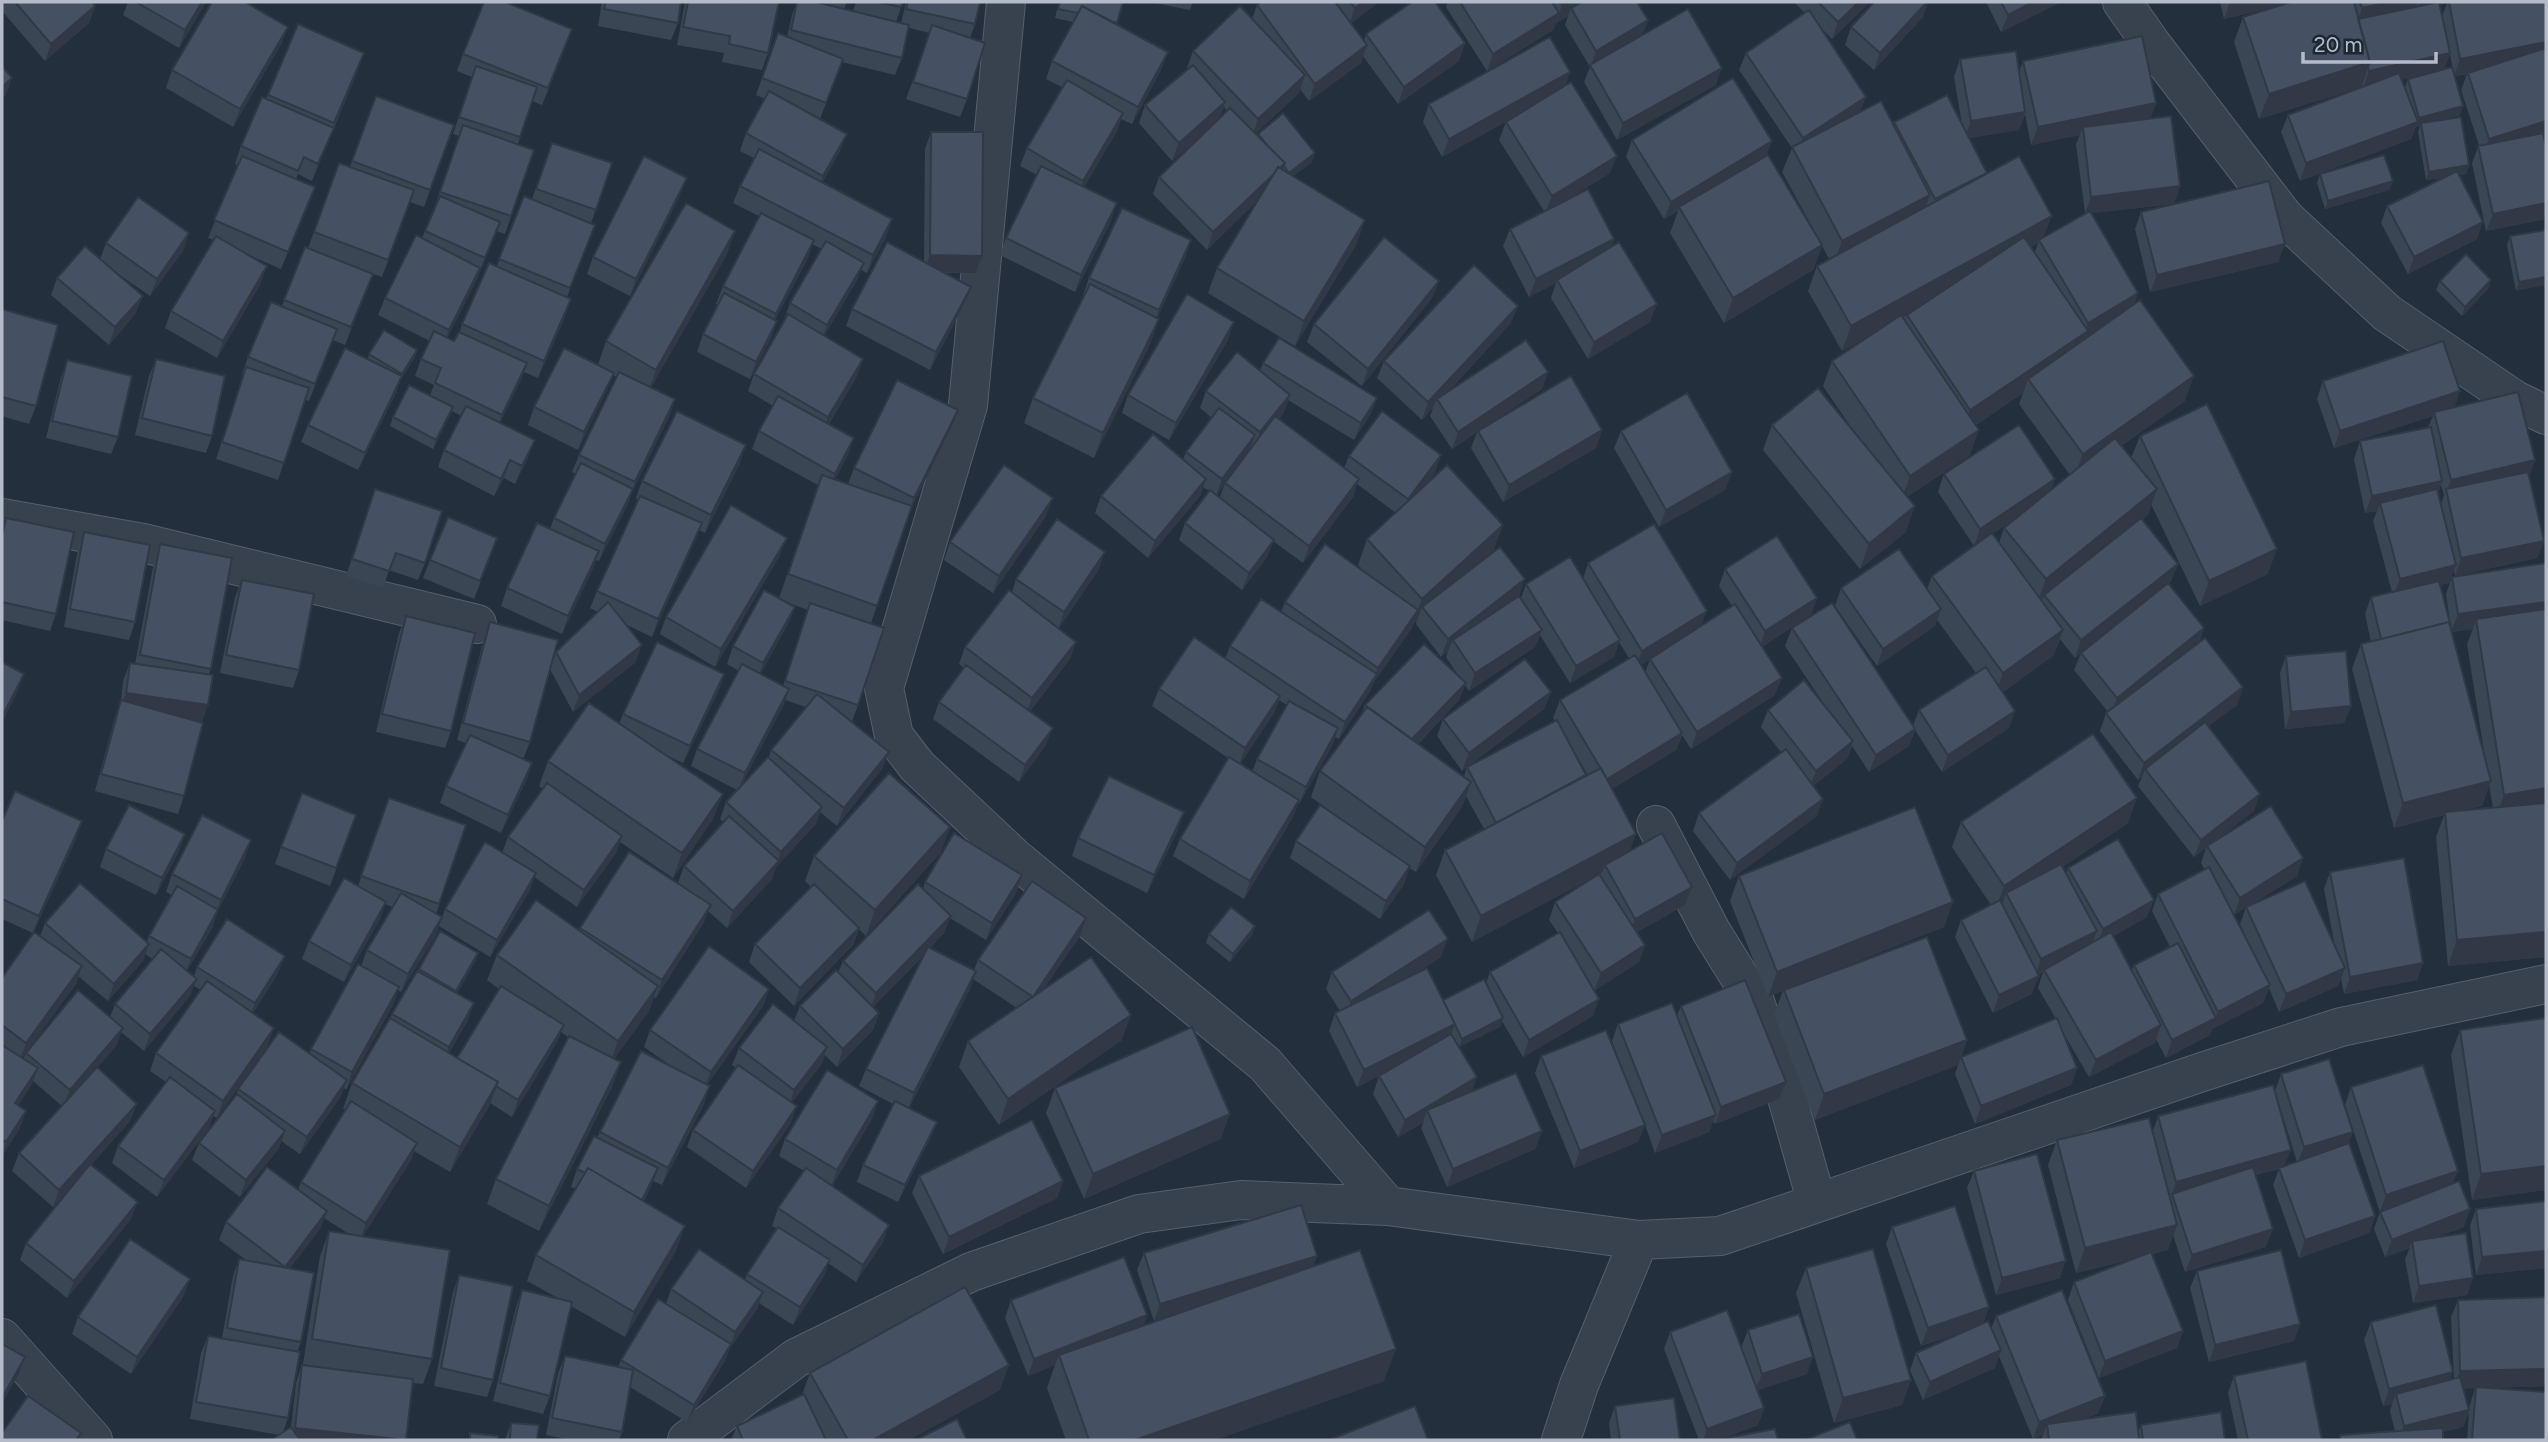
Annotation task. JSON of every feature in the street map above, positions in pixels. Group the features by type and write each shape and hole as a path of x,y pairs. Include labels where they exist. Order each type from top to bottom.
{"street":[{"path":"1006,2 968,405 884,688 894,736 916,766 1016,859 1265,1064 1388,1206"},
{"path":"2122,2 2285,218 2387,313 2515,400 2546,415"},
{"path":"2,518 143,543 477,624"},
{"path":"1656,825 1711,931 1755,1002 1784,1087 1817,1203"},
{"path":"687,1440 796,1358 971,1272 1139,1214 1241,1199 1388,1206 1639,1240 1720,1236 2341,1027 2546,984"},
{"path":"1561,1440 1579,1385 1639,1240"},
{"path":"2,1338 93,1440"}],"building":[{"path":"15,2 92,2 95,6 51,44"},
{"path":"136,2 202,2 185,30"},
{"path":"212,2 245,2 288,27 240,109 172,70"},
{"path":"484,2 505,2 572,29 548,88 463,54"},
{"path":"606,2 681,2 678,23 604,9"},
{"path":"688,2 779,2 768,53 729,44 730,36 683,27"},
{"path":"797,2 816,2 909,25 902,58 791,30"},
{"path":"878,2 903,2 901,7"},
{"path":"908,2 980,2 975,24 906,9"},
{"path":"1060,2 1123,2 1117,23 1082,6 1078,13 1058,9"},
{"path":"1261,2 1335,2 1367,45 1315,84 1257,5"},
{"path":"1350,2 1363,2 1355,8"},
{"path":"1412,2 1435,2 1465,43 1404,87 1366,34"},
{"path":"1460,2 1552,2 1559,13 1493,54"},
{"path":"1582,2 1637,2 1648,20 1596,51 1571,8"},
{"path":"1818,2 1859,2 1838,22"},
{"path":"1874,2 1927,2 1880,53 1851,27"},
{"path":"2001,2 2033,2 2008,15"},
{"path":"2291,2 2354,2 2370,62 2269,94 2243,17"},
{"path":"2360,2 2389,2 2362,8"},
{"path":"2439,2 2450,53 2369,71 2370,62 2358,19"},
{"path":"2449,2 2546,2 2546,42 2460,59"},
{"path":"1082,6 1168,52 1138,107 1052,61"},
{"path":"1240,6 1305,75 1258,119 1193,51"},
{"path":"1688,9 1722,68 1623,123 1590,65"},
{"path":"1809,10 1866,97 1803,138 1746,53"},
{"path":"298,24 364,53 334,123 268,95"},
{"path":"932,25 985,43 967,99 913,82"},
{"path":"778,33 843,59 826,103 762,78"},
{"path":"2142,36 2156,103 2038,127 2023,61"},
{"path":"1550,37 1570,72 1449,139 1429,104"},
{"path":"2546,48 2546,121 2489,139 2468,73"},
{"path":"2016,51 2025,112 1971,121 1960,59"},
{"path":"1193,65 1225,102 1179,143 1145,105"},
{"path":"2,66 12,78 2,87"},
{"path":"476,66 537,87 520,137 459,117"},
{"path":"2452,67 2463,106 2419,118 2408,79"},
{"path":"2399,73 2418,122 2306,163 2288,115"},
{"path":"1733,78 1772,141 1671,202 1632,140"},
{"path":"1067,80 1123,113 1083,181 1027,148"},
{"path":"1571,82 1617,156 1552,196 1506,122"},
{"path":"769,91 847,134 823,176 746,133"},
{"path":"1947,95 1987,173 1935,199 1894,122"},
{"path":"376,96 454,125 430,190 352,161"},
{"path":"262,97 334,128 318,164 304,157 298,171 241,146"},
{"path":"1881,101 1930,195 1842,241 1792,147"},
{"path":"1230,108 1285,163 1213,232 1159,177"},
{"path":"1283,113 1315,153 1289,173 1285,163 1258,134"},
{"path":"2171,116 2180,186 2091,197 2083,127"},
{"path":"2461,117 2469,165 2429,172 2421,123"},
{"path":"463,125 534,150 511,216 440,192"},
{"path":"931,132 983,132 982,256 930,255"},
{"path":"2543,133 2546,147 2546,203 2493,214 2478,146"},
{"path":"552,143 612,163 596,210 536,189"},
{"path":"759,149 892,219 873,255 740,186"},
{"path":"1768,155 1822,245 1733,298 1679,207"},
{"path":"2384,155 2393,181 2328,201 2320,174"},
{"path":"242,156 315,187 288,252 214,220"},
{"path":"644,156 687,178 636,279 593,257"},
{"path":"2019,156 2052,216 1851,326 1817,266"},
{"path":"339,163 414,190 388,260 314,232"},
{"path":"1041,166 1117,203 1081,275 1006,238"},
{"path":"1278,167 1365,220 1304,321 1217,268"},
{"path":"2457,171 2483,222 2414,257 2387,206"},
{"path":"2269,181 2285,244 2157,275 2141,212"},
{"path":"1588,189 1614,239 1536,279 1510,229"},
{"path":"440,196 500,222 485,258 425,231"},
{"path":"524,196 595,225 570,288 499,259"},
{"path":"138,197 189,233 157,279 106,243"},
{"path":"686,203 735,231 656,370 606,341"},
{"path":"1122,208 1191,240 1159,310 1089,278"},
{"path":"2090,211 2138,293 2088,323 2039,240"},
{"path":"761,213 814,240 776,314 723,286"},
{"path":"2546,230 2546,277 2519,282 2510,236"},
{"path":"416,235 480,268 449,330 385,298"},
{"path":"216,236 267,266 223,341 171,311"},
{"path":"1384,237 1439,281 1368,369 1314,324"},
{"path":"2024,237 2088,331 1970,410 1907,315"},
{"path":"826,241 864,263 827,325 790,303"},
{"path":"887,242 971,287 936,352 852,309"},
{"path":"1619,242 1657,304 1594,342 1557,280"},
{"path":"85,246 143,296 115,327 57,278"},
{"path":"305,247 373,274 351,327 284,300"},
{"path":"2466,254 2491,280 2465,307 2440,281"},
{"path":"489,263 571,299 544,361 462,324"},
{"path":"1474,265 1518,306 1428,402 1384,361"},
{"path":"1090,284 1159,319 1103,433 1033,398"},
{"path":"724,293 777,321 756,362 703,334"},
{"path":"1187,294 1234,322 1176,423 1128,395"},
{"path":"2140,300 2194,376 2083,454 2028,379"},
{"path":"271,302 337,329 315,384 248,357"},
{"path":"2,309 58,325 36,406 2,397"},
{"path":"788,314 863,359 828,417 754,374"},
{"path":"1901,315 1979,430 1910,476 1832,361"},
{"path":"384,330 417,350 402,374 369,354"},
{"path":"434,331 454,341 459,332 527,363 502,415 435,383 441,368 421,359"},
{"path":"1279,338 1377,398 1361,423 1263,363"},
{"path":"1526,340 1548,372 1458,432 1437,399"},
{"path":"2443,341 2460,391 2340,431 2323,381"},
{"path":"345,348 402,376 365,453 308,425"},
{"path":"564,348 614,373 584,432 534,407"},
{"path":"1237,352 1290,395 1260,432 1206,391"},
{"path":"156,359 225,376 212,436 142,418"},
{"path":"67,360 132,376 118,437 52,421"},
{"path":"246,367 309,388 284,463 222,442"},
{"path":"619,372 675,399 635,482 579,455"},
{"path":"1571,376 1602,430 1509,485 1478,431"},
{"path":"897,380 958,410 914,498 854,468"},
{"path":"409,385 453,407 436,440 393,417"},
{"path":"1818,388 1915,506 1869,544 1772,425"},
{"path":"2518,392 2535,460 2451,480 2434,412"},
{"path":"1687,393 1732,472 1666,510 1621,431"},
{"path":"778,396 854,438 835,474 759,431"},
{"path":"2207,404 2277,549 2209,581 2140,436"},
{"path":"466,406 535,440 522,466 510,460 501,479 444,450"},
{"path":"1219,408 1255,435 1222,479 1186,452"},
{"path":"677,411 746,445 711,515 642,481"},
{"path":"1382,411 1441,455 1408,499 1349,456"},
{"path":"1275,416 1359,479 1309,546 1225,483"},
{"path":"2019,425 2055,479 1980,529 1944,474"},
{"path":"2431,427 2442,481 2372,496 2360,441"},
{"path":"1153,434 1206,479 1155,541 1101,496"},
{"path":"2115,438 2157,489 2046,579 2004,528"},
{"path":"581,463 633,489 605,544 554,518"},
{"path":"1004,465 1053,498 999,576 950,542"},
{"path":"1447,465 1503,525 1422,599 1367,539"},
{"path":"2528,472 2544,541 2461,558 2446,489"},
{"path":"822,475 912,506 877,606 788,574"},
{"path":"375,489 442,511 425,563 396,553 389,571 352,559"},
{"path":"2437,489 2456,565 2400,579 2380,503"},
{"path":"1210,490 1274,540 1249,573 1185,523"},
{"path":"640,496 702,523 658,619 597,591"},
{"path":"731,505 787,538 721,649 666,617"},
{"path":"448,517 497,538 480,581 430,560"},
{"path":"6,518 74,532 56,614 2,602 2,537"},
{"path":"2141,518 2178,564 2081,640 2044,595"},
{"path":"1057,519 1105,552 1064,612 1016,579"},
{"path":"537,523 599,551 568,616 507,588"},
{"path":"1654,524 1707,611 1642,651 1588,563"},
{"path":"84,532 150,545 135,622 70,609"},
{"path":"1992,533 2063,630 2003,673 1932,576"},
{"path":"1777,536 1817,598 1765,631 1725,569"},
{"path":"160,544 232,558 211,669 140,655"},
{"path":"1325,544 1418,610 1378,668 1285,602"},
{"path":"1500,547 1525,579 1448,639 1422,607"},
{"path":"1899,549 1941,609 1883,649 1841,588"},
{"path":"1570,557 1620,640 1576,666 1526,584"},
{"path":"2546,563 2546,602 2458,614 2452,577"},
{"path":"242,580 314,594 299,670 226,655"},
{"path":"2439,581 2450,623 2381,639 2371,597"},
{"path":"2168,583 2204,628 2117,698 2081,653"},
{"path":"764,590 795,607 763,663 733,646"},
{"path":"1009,590 1076,642 1032,698 965,647"},
{"path":"1519,596 1542,630 1475,673 1453,640"},
{"path":"1261,599 1377,674 1345,722 1230,646"},
{"path":"608,602 642,645 579,695 556,652"},
{"path":"810,603 884,628 858,705 785,681"},
{"path":"1832,603 1915,729 1876,755 1792,628"},
{"path":"1735,604 1782,678 1697,732 1650,659"},
{"path":"2546,609 2546,788 2504,795 2476,619"},
{"path":"406,616 475,633 451,731 382,714"},
{"path":"490,622 558,640 530,742 463,723"},
{"path":"2449,622 2491,781 2403,803 2361,644"},
{"path":"1194,637 1280,696 1245,748 1159,689"},
{"path":"2205,638 2243,687 2144,763 2106,713"},
{"path":"657,642 724,674 690,746 623,714"},
{"path":"1424,644 1466,683 1412,739 1365,705"},
{"path":"2346,651 2351,706 2291,712 2286,656"},
{"path":"1635,655 1682,733 1607,779 1560,700"},
{"path":"1525,659 1551,692 1469,753 1443,719"},
{"path":"2,662 24,674 2,717"},
{"path":"130,663 213,675 208,705 126,693"},
{"path":"742,664 789,689 745,773 697,749"},
{"path":"966,665 1053,728 1025,765 939,702"},
{"path":"1986,667 2015,711 1948,755 1919,710"},
{"path":"1804,680 1853,741 1816,771 1768,710"},
{"path":"817,694 889,752 844,808 771,750"},
{"path":"121,700 203,723 184,796 101,774"},
{"path":"1289,701 1338,728 1306,787 1257,759"},
{"path":"589,703 723,794 682,853 548,761"},
{"path":"1367,707 1471,782 1425,847 1320,771"},
{"path":"1557,720 1586,775 1496,823 1467,767"},
{"path":"2205,722 2260,794 2201,840 2145,769"},
{"path":"2093,734 2137,798 2004,886 1961,822"},
{"path":"470,735 532,763 508,815 446,786"},
{"path":"1786,749 1823,799 1737,863 1699,813"},
{"path":"768,757 822,807 781,852 726,802"},
{"path":"1229,757 1299,800 1250,881 1180,839"},
{"path":"1601,768 1636,834 1481,916 1445,850"},
{"path":"889,773 950,827 875,910 814,856"},
{"path":"1109,776 1184,812 1154,875 1078,838"},
{"path":"547,783 622,836 584,890 508,837"},
{"path":"15,791 82,821 39,916 2,899 2,821"},
{"path":"302,793 356,815 336,868 281,847"},
{"path":"389,798 466,825 439,904 361,876"},
{"path":"2546,803 2546,932 2457,940 2445,812"},
{"path":"129,805 185,834 162,878 106,849"},
{"path":"1320,805 1410,866 1386,901 1296,841"},
{"path":"2271,806 2303,858 2240,898 2207,846"},
{"path":"1915,807 1953,902 1777,972 1739,876"},
{"path":"202,815 251,840 221,900 172,874"},
{"path":"729,816 779,861 733,911 684,866"},
{"path":"954,833 1022,875 992,923 925,882"},
{"path":"1662,833 1692,887 1635,919 1605,865"},
{"path":"2118,839 2154,900 2103,929 2068,868"},
{"path":"485,842 536,873 497,940 445,909"},
{"path":"629,852 711,905 662,980 580,928"},
{"path":"2404,858 2423,963 2350,977 2330,872"},
{"path":"2061,864 2097,931 2041,959 2006,893"},
{"path":"2209,867 2270,985 2218,1012 2158,894"},
{"path":"1599,874 1645,945 1601,973 1555,902"},
{"path":"344,878 386,902 351,965 309,941"},
{"path":"1032,881 1086,918 1033,997 978,960"},
{"path":"2305,881 2345,968 2286,994 2246,907"},
{"path":"80,883 149,944 114,984 45,923"},
{"path":"814,884 859,928 800,988 755,944"},
{"path":"918,884 951,916 876,993 843,961"},
{"path":"177,886 218,910 191,959 149,936"},
{"path":"401,893 442,917 408,974 367,950"},
{"path":"536,900 658,986 618,1041 497,955"},
{"path":"2000,900 2039,976 1999,995 1961,920"},
{"path":"1231,907 1255,926 1233,954 1209,934"},
{"path":"1429,910 1448,939 1351,1001 1332,972"},
{"path":"227,919 285,956 255,1003 197,967"},
{"path":"440,931 478,953 456,991 419,969"},
{"path":"34,932 82,966 26,1043 2,1025 2,978"},
{"path":"1560,932 1599,999 1529,1040 1490,972"},
{"path":"2111,932 2161,1025 2096,1060 2044,970"},
{"path":"1927,937 1967,1040 1824,1094 1784,990"},
{"path":"2178,943 2216,1018 2172,1040 2134,965"},
{"path":"709,946 769,989 711,1072 650,1030"},
{"path":"928,947 976,971 914,1093 866,1069"},
{"path":"161,949 197,979 150,1034 115,1004"},
{"path":"1091,957 1131,1015 1008,1099 968,1041"},
{"path":"358,964 399,987 352,1072 311,1049"},
{"path":"1427,968 1455,1024 1364,1070 1335,1013"},
{"path":"836,970 879,1013 843,1049 800,1006"},
{"path":"417,971 474,1003 449,1047 392,1014"},
{"path":"1484,979 1503,1018 1462,1039 1443,1000"},
{"path":"1745,980 1786,1082 1721,1107 1681,1006"},
{"path":"207,981 274,1028 223,1101 156,1053"},
{"path":"501,986 564,1025 518,1100 496,1086 498,1082 457,1058"},
{"path":"78,990 123,1028 70,1090 26,1053"},
{"path":"1672,1003 1716,1115 1662,1135 1618,1024"},
{"path":"773,1004 827,1047 794,1090 739,1048"},
{"path":"390,1018 498,1082 460,1147 352,1083"},
{"path":"2057,1018 2077,1068 1981,1106 1961,1057"},
{"path":"2546,1018 2546,1166 2481,1174 2460,1030"},
{"path":"1192,1027 1230,1114 1093,1174 1055,1088"},
{"path":"1606,1030 1645,1125 1580,1151 1541,1056"},
{"path":"279,1032 347,1080 307,1137 238,1089"},
{"path":"1451,1034 1477,1077 1405,1120 1379,1076"},
{"path":"569,1036 621,1062 549,1206 496,1179"},
{"path":"2,1045 38,1068 15,1103 26,1111 6,1142 2,1140"},
{"path":"641,1051 710,1086 668,1168 600,1132"},
{"path":"2329,1059 2353,1132 2304,1147 2281,1074"},
{"path":"738,1065 797,1106 753,1171 693,1130"},
{"path":"2423,1065 2458,1171 2386,1195 2351,1087"},
{"path":"97,1067 137,1104 59,1190 19,1153"},
{"path":"827,1070 878,1101 837,1170 785,1139"},
{"path":"1516,1073 1542,1131 1453,1169 1427,1110"},
{"path":"170,1077 215,1111 164,1180 118,1146"},
{"path":"2273,1085 2291,1150 2176,1182 2158,1116"},
{"path":"237,1094 285,1131 246,1180 199,1143"},
{"path":"351,1101 417,1143 366,1223 301,1182"},
{"path":"895,1101 937,1122 905,1185 863,1165"},
{"path":"2149,1118 2177,1225 2085,1248 2057,1140"},
{"path":"1032,1120 1063,1181 949,1237 919,1176"},
{"path":"594,1136 658,1168 642,1200 588,1168 585,1173 577,1169"},
{"path":"2349,1143 2375,1216 2305,1240 2279,1168"},
{"path":"2037,1154 2066,1261 2002,1278 1974,1171"},
{"path":"90,1164 138,1202 74,1281 26,1243"},
{"path":"267,1167 327,1211 285,1267 226,1222"},
{"path":"2253,1167 2273,1229 2192,1255 2172,1194"},
{"path":"588,1168 685,1226 634,1312 536,1255"},
{"path":"806,1168 889,1225 863,1265 778,1208"},
{"path":"2459,1181 2470,1209 2392,1240 2380,1212"},
{"path":"2546,1201 2546,1251 2482,1257 2476,1209"},
{"path":"1301,1205 1317,1256 1160,1304 1144,1253"},
{"path":"1955,1206 1989,1307 1928,1328 1892,1227"},
{"path":"778,1227 830,1260 800,1307 747,1274"},
{"path":"329,1231 450,1250 432,1359 312,1339"},
{"path":"2466,1233 2473,1278 2419,1286 2412,1241"},
{"path":"130,1239 190,1279 137,1357 78,1317"},
{"path":"699,1249 763,1292 735,1332 671,1289"},
{"path":"1873,1249 1911,1380 1843,1398 1806,1268"},
{"path":"1360,1250 1396,1349 1135,1440 1089,1440 1059,1355"},
{"path":"2281,1250 2300,1324 2215,1345 2197,1271"},
{"path":"2151,1252 2183,1331 2105,1361 2074,1282"},
{"path":"1124,1257 1147,1315 1034,1359 1011,1300"},
{"path":"239,1259 314,1273 301,1342 227,1328"},
{"path":"459,1275 513,1286 493,1380 441,1368"},
{"path":"965,1287 1009,1365 873,1440 848,1440 810,1373"},
{"path":"522,1290 572,1302 550,1396 500,1383"},
{"path":"2062,1290 2105,1396 2039,1422 1996,1316"},
{"path":"2546,1297 2546,1369 2460,1371 2458,1300"},
{"path":"658,1299 731,1344 694,1405 621,1360"},
{"path":"2436,1305 2453,1372 2389,1389 2371,1322"},
{"path":"1727,1310 1764,1408 1707,1429 1670,1332"},
{"path":"1799,1314 1813,1357 1762,1374 1748,1330"},
{"path":"1988,1321 2001,1350 1930,1382 1916,1353"},
{"path":"208,1336 300,1352 288,1418 196,1402"},
{"path":"2,1344 25,1357 2,1398"},
{"path":"565,1356 633,1370 622,1432 552,1418"},
{"path":"2306,1361 2322,1440 2248,1440 2234,1376"},
{"path":"302,1365 413,1379 406,1440 295,1428"},
{"path":"2460,1377 2469,1410 2404,1426 2396,1394"},
{"path":"2476,1387 2546,1392 2546,1440 2472,1440"},
{"path":"804,1394 826,1440 743,1440 737,1426"},
{"path":"28,1396 81,1433 76,1440 2,1440 2,1433"},
{"path":"1674,1398 1680,1440 1620,1440 1615,1406"},
{"path":"1415,1406 1428,1440 1329,1440"},
{"path":"2136,1412 2139,1440 2049,1440 2047,1424"},
{"path":"2221,1412 2225,1440 2143,1440 2141,1425"},
{"path":"957,1419 967,1440 916,1440"},
{"path":"1850,1422 1857,1440 1805,1440"},
{"path":"511,1423 539,1425 537,1440 510,1440"},
{"path":"291,1427 300,1440 271,1440"},
{"path":"2443,1428 2443,1440 2340,1440 2340,1435"},
{"path":"1775,1429 1778,1440 1715,1440"},
{"path":"470,1433 498,1436 498,1440 470,1440"}]}
